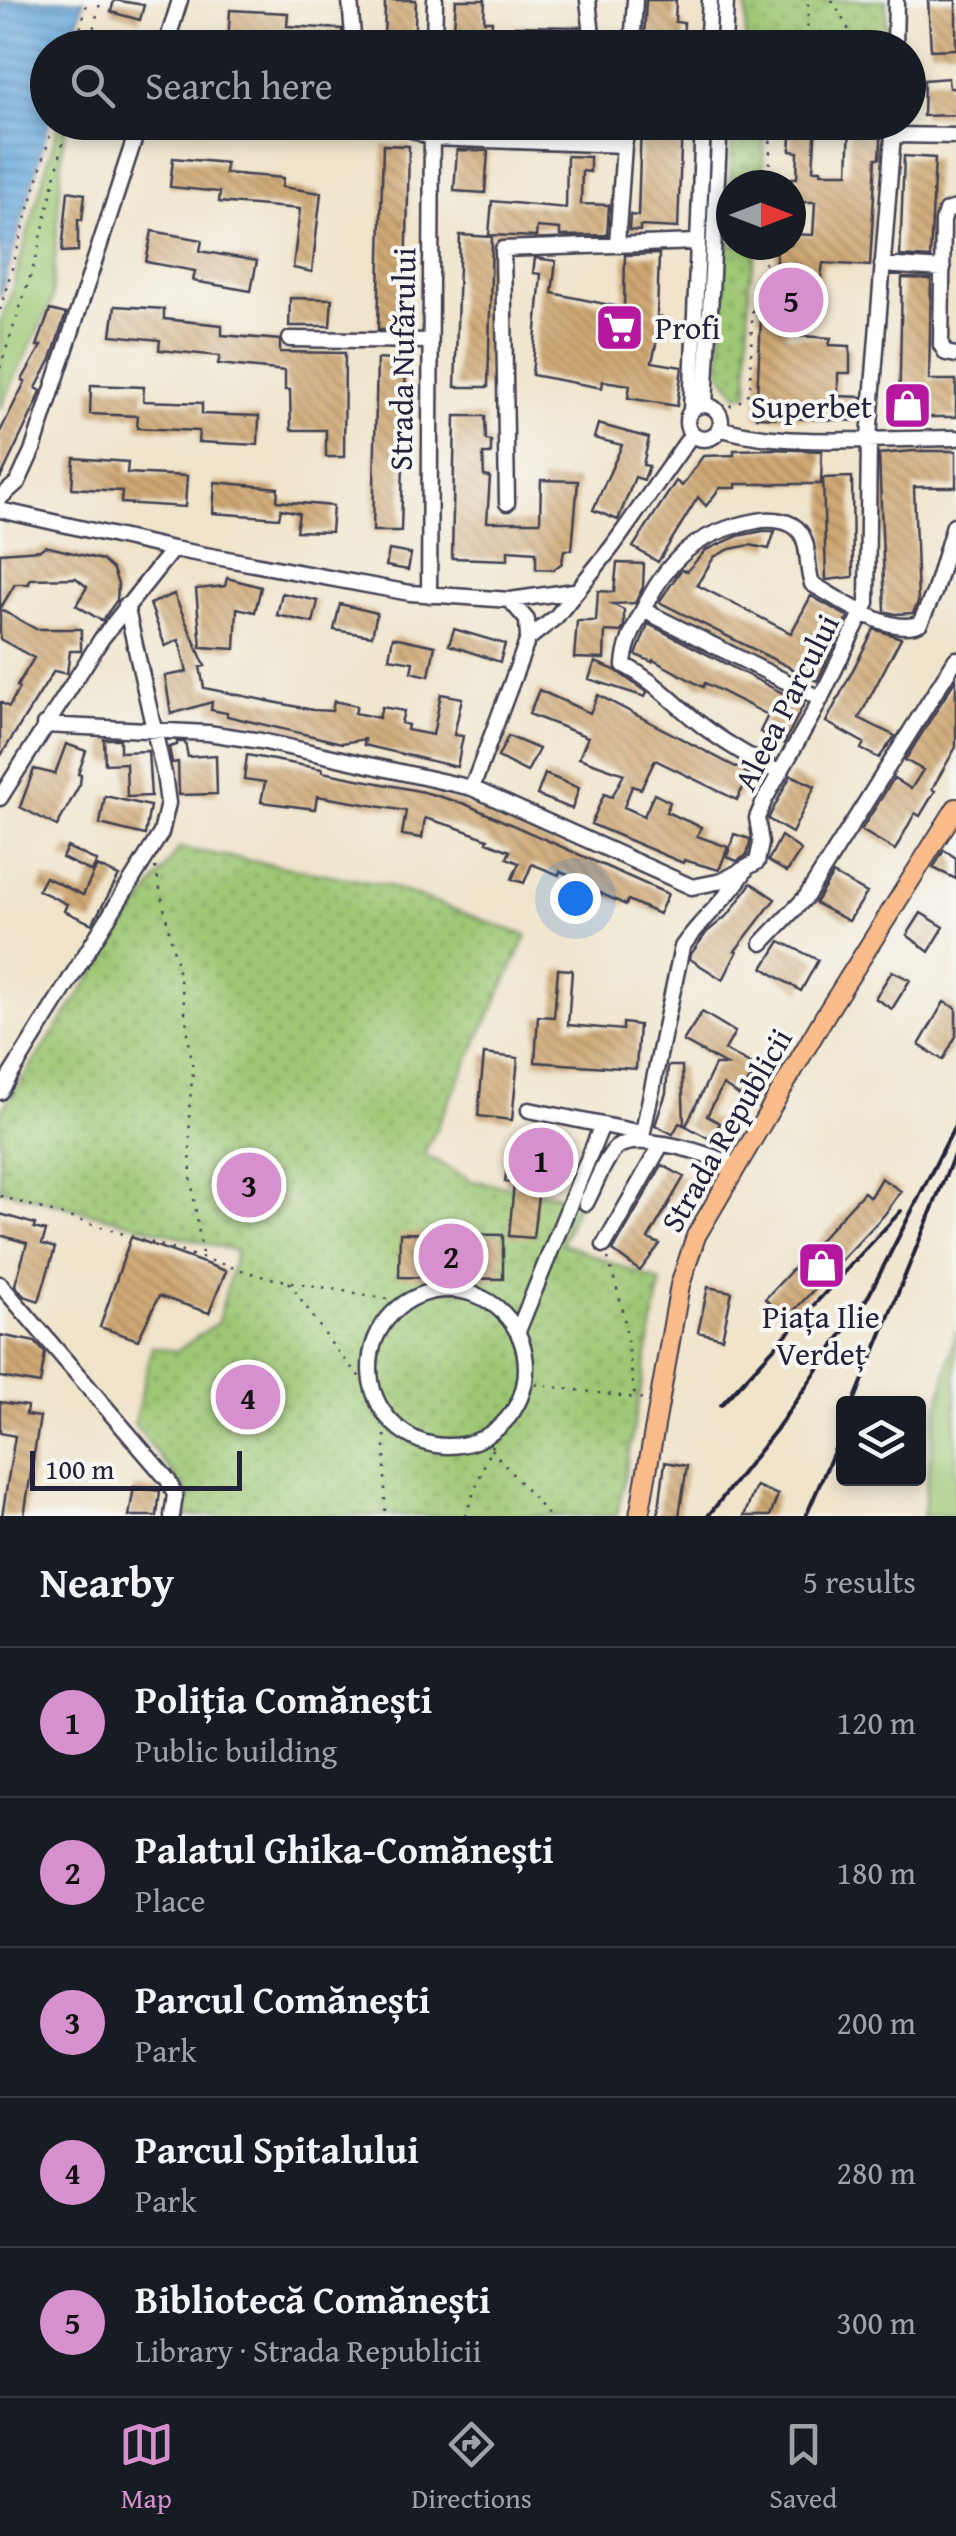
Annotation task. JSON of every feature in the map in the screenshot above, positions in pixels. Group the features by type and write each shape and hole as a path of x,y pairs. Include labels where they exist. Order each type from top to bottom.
{"main road":[{"name":"Strada Republicii","path":"638,1516 689,1252 826,1014 956,808"}],"street":[{"path":"171,30 180,0"},
{"path":"350,0 352,30"},
{"path":"434,0 434,30"},
{"path":"588,0 591,30"},
{"path":"633,30 635,0"},
{"path":"708,30 710,0"},
{"path":"725,30 726,0"},
{"path":"895,30 896,0"},
{"path":"926,133 956,136"},
{"path":"0,498 18,482 33,449 134,140"},
{"name":"Strada Nufărului","path":"429,595 432,140"},
{"path":"552,140 624,146"},
{"path":"618,244 626,140"},
{"path":"702,140 697,242 705,409 720,428 779,437 956,438"},
{"path":"705,409 719,140"},
{"name":"Aleea Parcului","path":"745,871 756,862 761,843 758,818 867,603 869,438 892,140"},
{"path":"956,208 944,214 941,345 946,353 956,355"},
{"path":"507,503 503,249 697,242"},
{"path":"882,266 942,270"},
{"path":"290,339 429,341"},
{"path":"692,434 687,420 705,409"},
{"path":"692,434 708,439 720,428"},
{"path":"528,638 545,628 612,547 692,434"},
{"path":"0,510 173,549 429,595 510,600 574,591"},
{"path":"780,773 730,746 680,708 653,681 624,665 624,653 660,576 680,554 730,526 764,520 786,522 799,528 806,542 806,568 812,584 892,628 910,628 920,623 934,593 954,525"},
{"path":"0,798 44,725 126,605 173,549"},
{"path":"472,788 528,638 527,620 510,600"},
{"path":"0,1092 161,833 168,803 126,605"},
{"path":"643,610 821,699"},
{"path":"762,944 806,897 956,659"},
{"path":"44,725 208,733 261,741 472,788 692,886 722,881 745,871"},
{"path":"641,1137 682,947 700,921 731,895 745,871"},
{"path":"529,1110 717,1156 736,1166"},
{"path":"518,1331 602,1125"},
{"path":"586,1203 614,1150 641,1137"},
{"path":"604,1245 661,1145"},
{"path":"0,1284 168,1480 176,1495 172,1516"},
{"path":"454,1290 478,1296 501,1310 518,1331 526,1356 525,1383 516,1408 498,1429 475,1442 450,1447 425,1443 402,1432 385,1414 376,1398 370,1366 375,1342 387,1319 406,1302 428,1292 454,1290"}],"path":[{"path":"80,30 88,0"},
{"path":"92,30 100,0"},
{"path":"807,30 808,0"},
{"path":"832,0 848,30"},
{"path":"0,310 49,140"},
{"path":"0,368 36,259 64,140"},
{"path":"769,170 771,140"},
{"path":"705,409 744,399 750,392 754,286 764,275 765,260"},
{"path":"151,849 182,989 193,1070 189,1110 191,1178 202,1256"},
{"path":"0,1196 264,1278 406,1302"},
{"path":"604,1245 623,1310 635,1398"},
{"path":"288,1281 333,1346 376,1398"},
{"path":"525,1383 659,1402"},
{"path":"385,1414 385,1516"},
{"path":"465,1516 498,1429"},
{"path":"490,1449 549,1516"}],"green space":[{"path":"747,0 886,0 887,30 746,30"},
{"path":"54,140 64,140 52,301 0,409 0,322"},
{"path":"732,140 764,140 763,170 731,170"},
{"path":"726,260 755,260 749,284 748,393 738,395 720,370"},
{"path":"179,848 386,885 527,936 424,1154 472,1181 579,1198 562,1243 661,1282 617,1516 187,1516 188,1494 134,1424 152,1347 177,1351 218,1322 236,1251 0,1189 0,1112"},
{"path":"956,1330 956,1516 923,1516 934,1426"}],"water":[{"path":"0,0 84,0 76,30 30,30 30,140 45,140 0,299"}],"pier":[{"path":"45,140 50,140 5,300 0,304"}],"building":[{"path":"114,0 144,5 140,20 111,12"},
{"path":"385,0 416,0 415,30 384,30"},
{"path":"456,0 485,0 484,21 492,21 492,30 454,30"},
{"path":"646,0 676,0 675,22 684,23 684,30 644,30"},
{"path":"928,0 956,0 956,49 931,50"},
{"path":"230,10 288,13 287,26 342,30 229,30"},
{"path":"515,26 581,30 515,30"},
{"path":"948,78 949,88 956,88 956,115 926,116 926,80"},
{"path":"640,140 681,140 678,228 640,226 640,231 629,230 630,215 638,216"},
{"path":"791,140 815,140 813,170 848,173 849,140 881,140 880,158 876,158 870,266 823,263 818,300 823,302 817,317 796,309 785,335 831,338 829,345 850,346 850,373 838,373 838,396 862,397 860,421 756,417 761,318 757,316 763,303 756,300 761,288 767,291 776,260 806,260 806,235 813,235 815,202 806,202 806,170 797,170 798,152 790,151"},
{"path":"383,145 409,146 405,330 378,330"},
{"path":"457,150 488,151 485,193 454,191"},
{"path":"567,156 590,157 590,172 582,171 581,204 609,205 607,235 560,236 560,229 537,227 536,237 489,235 492,201 566,208"},
{"path":"904,156 935,158 930,258 900,256"},
{"path":"173,158 226,163 225,173 283,178 282,187 321,193 312,272 293,268 300,209 219,202 220,192 170,187"},
{"path":"68,191 85,194 82,220 78,219 78,251 62,252"},
{"path":"152,231 202,240 200,251 257,261 251,291 193,281 195,271 146,262"},
{"path":"460,235 492,237 488,387 455,387"},
{"path":"659,254 657,316 662,317 652,362 682,367 677,406 628,398 630,385 603,381 602,388 532,375 541,274 533,273 535,258 556,261 552,293 624,308 625,255"},
{"path":"902,278 931,279 929,380 956,380 956,417 899,417"},
{"path":"290,298 332,299 330,326 289,326"},
{"path":"115,306 164,309 164,319 222,325 222,335 280,340 280,352 345,353 344,457 326,457 326,430 291,430 290,390 285,390 285,371 218,364 220,356 159,350 160,340 111,335"},
{"path":"50,310 66,314 51,359 36,388 41,391 36,404 0,479 0,432 41,346 37,346"},
{"path":"377,359 406,361 401,531 373,531"},
{"path":"91,385 144,387 143,401 202,403 202,414 259,416 258,445 198,442 199,431 137,428 138,416 90,414"},
{"path":"455,416 485,416 486,440 491,441 491,454 483,454 484,476 490,477 487,522 540,522 541,480 578,481 572,550 564,550 562,563 553,570 536,569 536,552 508,550 508,560 452,558"},
{"path":"598,424 649,438 643,465 649,466 644,480 635,477 618,520 593,510 622,445 594,438"},
{"path":"772,449 822,451 821,484 736,484 736,488 720,488 706,506 698,497 658,562 633,547 676,481 682,486 703,456"},
{"path":"956,451 956,487 914,487 918,602 913,613 895,614 885,611 879,454"},
{"path":"74,458 128,462 127,473 187,476 185,507 121,503 122,491 72,488"},
{"path":"852,477 853,577 826,580 823,478"},
{"path":"215,482 278,488 277,501 333,506 331,532 296,531 299,513 281,509 279,518 213,513"},
{"path":"775,531 769,549 750,545 714,557 697,585 791,633 811,596 848,617 817,681 659,602 681,570 687,571 706,550 738,536"},
{"path":"45,546 102,560 113,570 118,584 117,600 102,621 76,605 87,587 76,578 30,579 29,584 15,584 0,609 0,553 40,550"},
{"path":"389,550 411,554 408,570 386,566"},
{"path":"617,563 644,564 643,587 635,603 612,604 624,610 624,626 621,632 605,631 604,659 574,658 577,621 596,621 598,591 614,592"},
{"path":"227,578 261,587 255,612 237,608 235,649 201,647 196,589 225,586"},
{"path":"282,593 318,601 313,623 277,615"},
{"path":"174,594 205,666 200,667 204,688 313,710 332,711 334,701 357,706 355,713 379,718 382,707 404,711 401,723 408,725 407,730 433,735 441,694 462,698 454,735 463,736 457,767 364,745 365,739 342,743 227,716 211,710 212,702 171,714 165,676 187,672 179,640 165,646 150,604"},
{"path":"340,604 377,613 372,636 334,630"},
{"path":"0,609 36,629 81,629 81,651 70,651 67,674 54,671 0,757 0,702 9,707 34,658 0,639"},
{"path":"648,624 804,704 784,743 760,732 768,715 705,683 703,687 636,655"},
{"path":"454,629 505,644 500,662 449,645"},
{"path":"874,629 901,638 859,718 895,736 879,758 861,749 864,743 826,722"},
{"path":"393,637 435,646 429,676 411,672 413,662 389,658"},
{"path":"595,662 615,670 647,692 645,697 589,679"},
{"path":"956,679 956,747 932,789 935,791 920,816 915,813 895,850 861,830 894,778 911,789 923,770 905,760"},
{"path":"539,690 590,713 598,695 749,774 737,800 655,760 641,789 632,786 624,807 644,816 654,794 670,802 666,812 701,827 697,836 728,847 719,870 684,860 683,863 591,824 604,794 612,797 624,774 579,758 588,737 529,714"},
{"path":"508,736 539,749 527,772 498,757"},
{"path":"104,739 120,739 120,752 148,751 151,796 127,797 126,763 105,764"},
{"path":"185,742 188,757 216,755 217,794 179,795 178,762 172,763 169,747"},
{"path":"66,744 86,751 78,774 80,784 57,826 20,807 34,769 55,774"},
{"path":"247,755 465,804 668,894 659,914 600,893 591,912 580,907 591,885 532,864 524,883 512,879 519,863 507,858 510,851 455,827 425,818 422,838 402,835 406,811 317,796 315,809 261,802 265,782 244,779"},
{"path":"545,774 579,788 572,809 537,795"},
{"path":"791,775 815,786 792,833 768,819"},
{"path":"105,796 150,806 145,835 100,824"},
{"path":"734,834 750,839 747,855 737,861 727,857"},
{"path":"781,836 801,850 787,872 768,861"},
{"path":"67,847 97,861 92,872 62,858"},
{"path":"944,850 956,858 956,879 933,868"},
{"path":"97,866 119,876 92,924 64,911 67,904 38,890 45,877 83,895"},
{"path":"833,874 867,893 849,921 815,903"},
{"path":"751,883 775,899 735,951 723,980 690,959 691,954 707,932 729,914"},
{"path":"921,913 944,927 929,952 907,935"},
{"path":"780,941 818,960 801,991 763,968"},
{"path":"558,969 572,970 568,1025 623,1030 623,1023 639,1025 636,1069 535,1062 538,1016 554,1017"},
{"path":"892,971 910,980 892,1009 875,998"},
{"path":"944,1002 956,1008 956,1036 943,1060 919,1045"},
{"path":"702,1012 735,1032 725,1050 757,1068 740,1096 723,1085 707,1116 720,1123 712,1140 686,1126 715,1065 726,1065 683,1041"},
{"path":"484,1054 518,1058 512,1120 478,1116"},
{"path":"668,1066 682,1066 684,1125 679,1123 673,1134 655,1125 666,1093"},
{"path":"529,1131 551,1134 533,1238 509,1236 514,1183 505,1182 508,1161 525,1164"},
{"path":"662,1165 684,1177 648,1239 660,1244 640,1271 613,1251"},
{"path":"881,1178 901,1191 885,1214 786,1319 765,1299 864,1192 870,1197"},
{"path":"0,1214 35,1224 34,1228 46,1231 42,1244 55,1248 39,1301 24,1296 15,1285 27,1243 0,1235"},
{"path":"400,1233 503,1235 503,1279 399,1277"},
{"path":"131,1237 226,1271 209,1313 159,1296 138,1340 100,1327"},
{"path":"708,1287 732,1292 722,1338 698,1332"},
{"path":"0,1335 35,1342 45,1353 40,1384 0,1377"},
{"path":"0,1402 27,1406 26,1415 40,1417 24,1516 2,1516 15,1436 0,1433"},
{"path":"665,1462 687,1466 679,1516 658,1516"},
{"path":"756,1486 778,1495 770,1516 744,1516"},
{"path":"134,1487 160,1491 157,1516 129,1516"}],"railway":[{"path":"708,1516 776,1430 869,1295 956,1124"},
{"path":"856,1396 956,1150"},
{"path":"721,1405 901,1211"},
{"path":"806,1516 836,1447"}],"place":[{"name":"Bibliotecă Comănești","path":"791,300"},
{"name":"Profi","path":"620,327"},
{"name":"Superbet","path":"907,406"},
{"name":"Poliția Comănești","path":"541,1160"},
{"name":"Parcul Comănești","path":"249,1185"},
{"name":"Palatul Ghika-Comănești","path":"451,1256"},
{"name":"Piața Ilie Verdeț","path":"821,1266"},
{"name":"Parcul Spitalului","path":"248,1397"}]}
